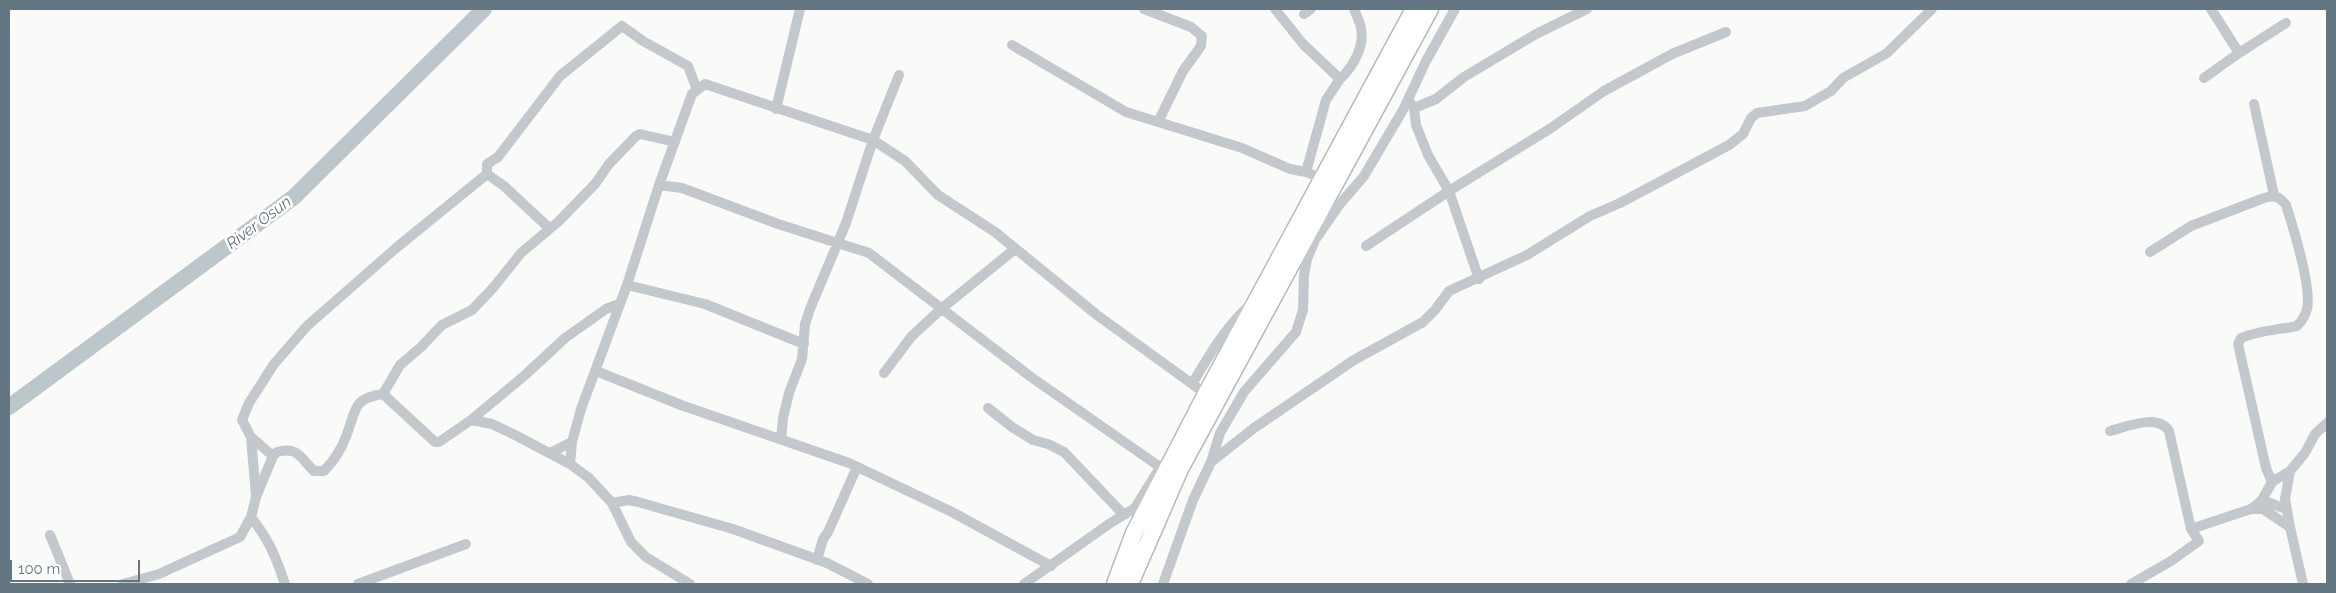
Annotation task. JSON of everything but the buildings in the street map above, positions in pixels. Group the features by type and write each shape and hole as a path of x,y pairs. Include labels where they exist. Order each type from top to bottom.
{"highway":[{"path":"1130,584 1180,469 1329,182 1414,9"},
{"path":"1115,584 1134,533 1163,468 1257,300 1329,182 1430,9"}],"street":[{"path":"776,109 800,9"},
{"path":"1144,9 1191,27 1202,36 1200,46 1183,71 1158,122"},
{"path":"1275,9 1303,44 1340,79"},
{"path":"1306,172 1326,100 1354,62 1361,40 1361,28 1354,9"},
{"path":"1163,584 1193,500 1211,462 1220,433 1244,392 1296,332 1303,310 1304,276 1307,259 1315,240 1351,190 1364,176 1411,103 1455,9"},
{"path":"1411,103 1436,99 1464,77 1536,34 1587,9"},
{"path":"1211,462 1254,428 1354,360 1423,322 1436,310 1450,291 1480,279 1527,255 1590,216 1620,203 1729,145 1743,134 1751,118 1757,113 1794,109 1814,102 1831,91 1844,78 1887,53 1932,9"},
{"path":"2211,9 2238,53"},
{"path":"2204,78 2238,53 2286,23"},
{"path":"487,174 487,164 498,157 560,76 622,26 643,41 688,66 697,90"},
{"path":"1366,246 1448,191 1551,128 1604,91 1672,54 1726,32"},
{"path":"1012,45 1126,112 1242,148 1290,169 1306,172 1351,190"},
{"path":"781,439 783,418 802,359 805,324 810,308 846,223 873,140 899,75"},
{"path":"570,464 572,442 581,409 596,371 618,304 627,285 659,185 692,94 705,84 873,140 905,161 938,195 995,232 1097,315 1206,394"},
{"path":"1411,103 1416,125 1428,155 1448,191 1480,279"},
{"path":"2254,104 2274,195"},
{"path":"123,584 159,574 240,537 251,517 256,498 273,456 282,450 293,451 306,460 314,472 324,471 336,457 347,435 356,407 365,398 383,394 400,365 422,348 442,325 472,310 493,288 520,253 559,221 595,184 609,164 636,136 640,134 675,142"},
{"path":"487,174 504,186 549,228"},
{"path":"273,456 251,437 244,426 243,414 274,364 300,334 396,248 487,174"},
{"path":"659,185 682,188 778,224 869,253 1089,420 1163,468 1135,508 1024,584"},
{"path":"2150,252 2191,226 2274,195 2280,198 2286,205 2296,234 2302,262 2307,308 2297,326 2273,328 2250,334 2241,338 2238,344 2266,468 2272,482"},
{"path":"884,373 911,337 1015,249"},
{"path":"627,285 705,304 804,344"},
{"path":"1192,384 1216,345 1238,316 1257,300"},
{"path":"383,394 435,442 443,441 524,376 565,338 606,309 618,304"},
{"path":"596,371 681,405 857,467 952,512 1051,566"},
{"path":"988,408 1012,427 1033,440 1048,444 1064,452 1124,514"},
{"path":"470,420 492,424 570,464 589,478 612,503 631,542 646,557 690,584"},
{"path":"2110,431 2147,422 2156,422 2166,426 2169,431 2191,529 2199,542 2131,584"},
{"path":"2251,509 2262,500 2272,482 2290,470 2305,453 2315,434 2327,423"},
{"path":"251,437 256,498"},
{"path":"550,453 572,442"},
{"path":"253,468 262,448"},
{"path":"817,560 822,539 828,532 857,467"},
{"path":"2290,470 2286,489 2286,509 2304,584"},
{"path":"612,503 629,500 733,529 817,560 868,584"},
{"path":"2262,500 2286,509"},
{"path":"2191,529 2251,509 2263,509 2290,527"},
{"path":"251,517 273,549 285,584"},
{"path":"50,536 70,584"},
{"path":"358,584 466,544"},
{"path":"159,574 164,584"}],"waterway":[{"name":"River Osun","path":"9,407 294,197 484,9"}]}
